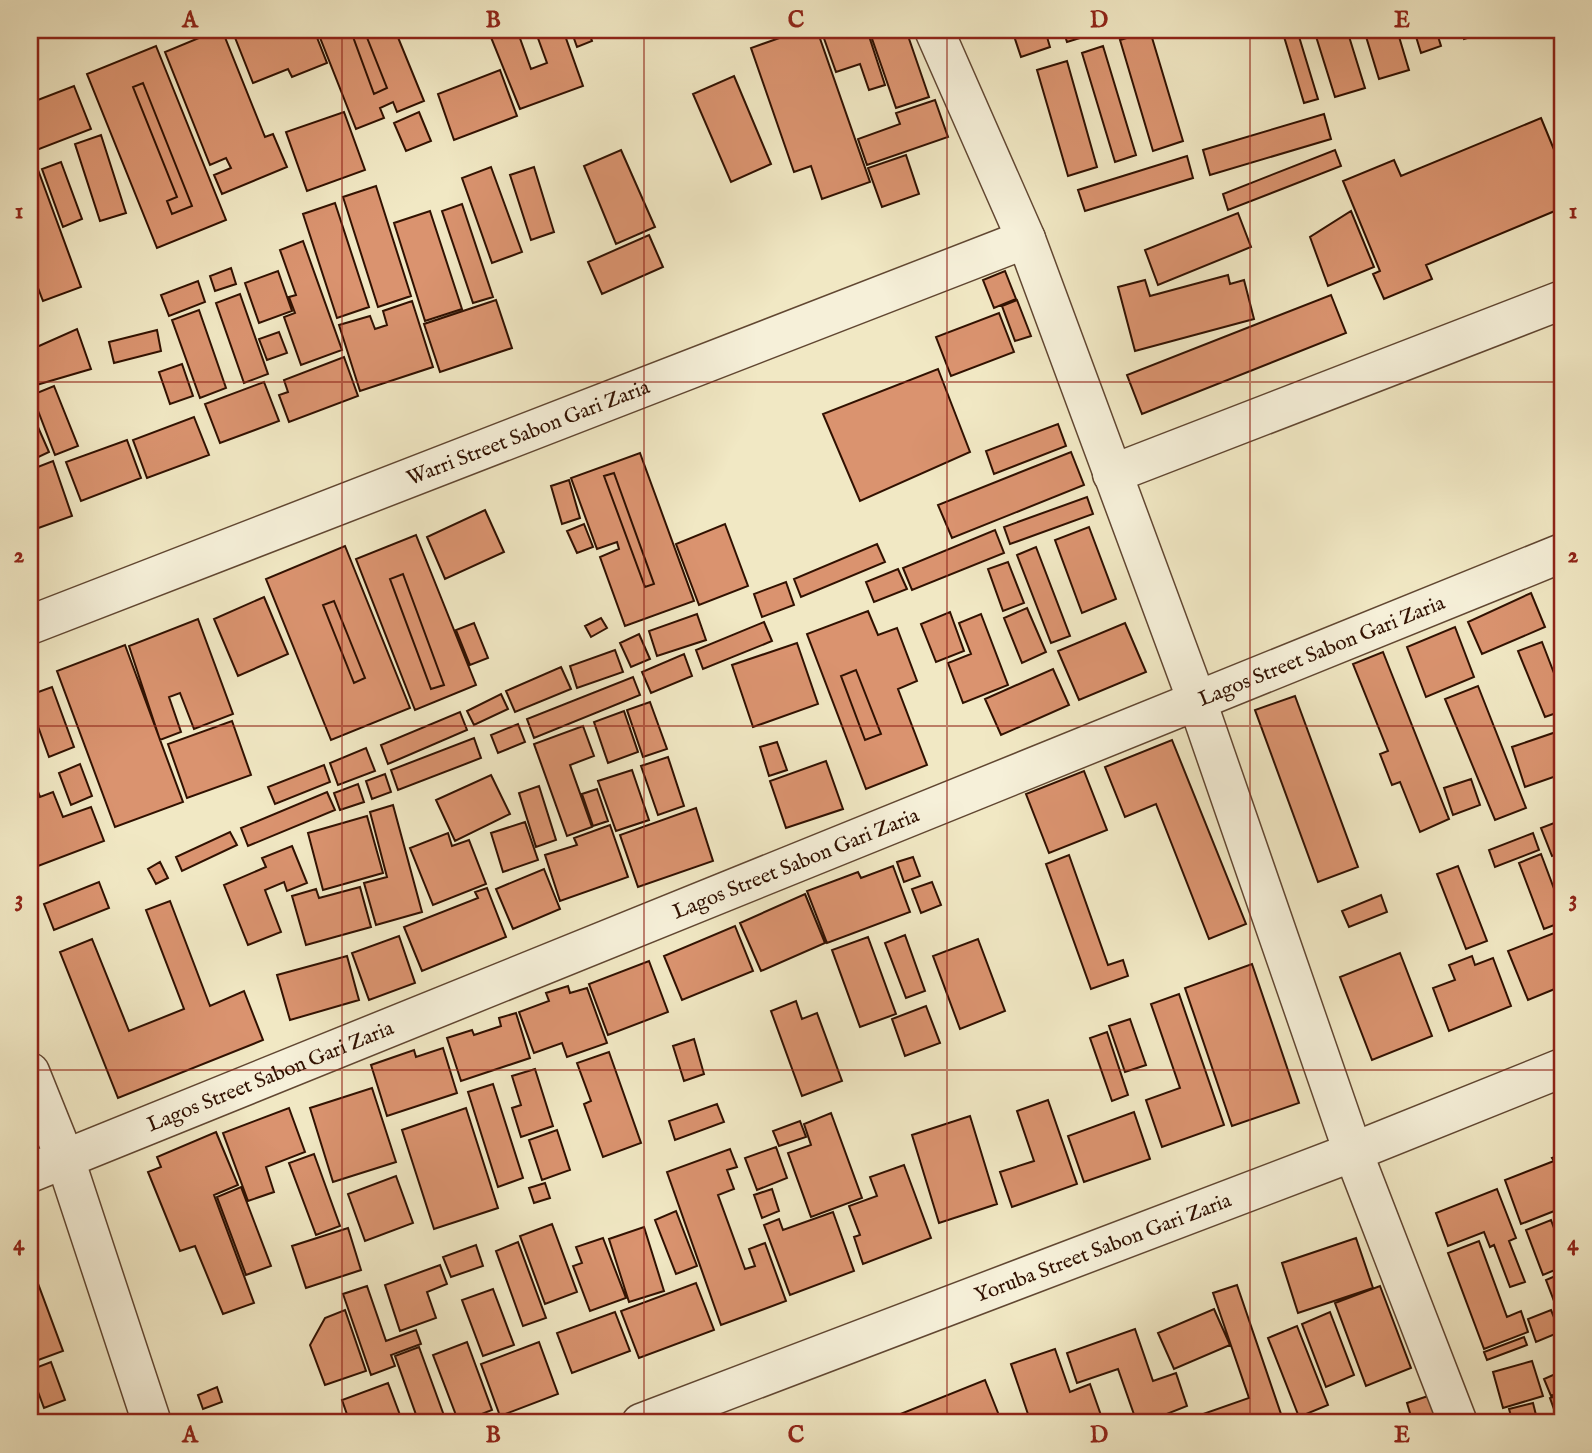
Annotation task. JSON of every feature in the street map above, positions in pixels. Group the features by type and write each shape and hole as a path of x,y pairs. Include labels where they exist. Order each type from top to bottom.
{"street":[{"path":"934,30 1026,239 1197,701 1353,1152 1458,1423"},
{"name":"Warri Street Sabon Gari Zaria","path":"30,625 1026,239"},
{"path":"1112,474 1562,300"},
{"name":"Lagos Street Sabon Gari Zaria","path":"30,1173 1562,553"},
{"name":"Yoruba Street Sabon Gari Zaria","path":"641,1423 1353,1152 1562,1068"},
{"path":"30,1072 65,1159 152,1423"}],"building":[{"path":"222,30 265,137 273,134 287,167 222,194 214,175 231,168 226,158 210,165 165,52"},
{"path":"232,30 314,30 327,63 292,77 288,69 253,83"},
{"path":"317,30 363,30 352,34 374,94 387,88 364,30 395,30 424,101 397,112 393,102 380,108 384,118 356,129"},
{"path":"364,30 387,88 374,94 352,34"},
{"path":"488,30 517,30 531,69 547,63 535,30 563,30 583,86 520,109"},
{"path":"571,30 588,30 592,41 577,47"},
{"path":"802,30 817,30 870,182 822,199 811,166 794,172 751,48"},
{"path":"821,30 867,30 885,85 869,90 860,64 836,72"},
{"path":"869,30 906,30 929,97 896,108"},
{"path":"1012,30 1045,30 1050,47 1021,57"},
{"path":"1063,30 1095,30 1096,33 1067,42"},
{"path":"1282,30 1297,30 1318,99 1304,103"},
{"path":"1314,30 1347,30 1365,88 1335,97"},
{"path":"1364,30 1397,30 1409,70 1379,79"},
{"path":"1414,30 1436,30 1441,46 1421,53"},
{"path":"1461,30 1487,30 1488,32 1464,39"},
{"path":"1150,31 1183,141 1153,151 1120,40"},
{"path":"156,46 226,220 157,248 87,74","holes":["143,83 192,206 172,214 167,201 177,197 133,87"]},
{"path":"1103,46 1136,155 1115,162 1082,53"},
{"path":"1067,61 1097,167 1068,176 1037,70"},
{"path":"500,70 517,116 454,140 438,94"},
{"path":"734,76 771,164 731,182 693,94"},
{"path":"143,83 192,206 172,214 167,201 177,197 133,87"},
{"path":"74,86 91,129 34,151 30,139 30,103"},
{"path":"935,100 948,137 867,165 858,139 900,124 896,113"},
{"path":"344,112 365,170 307,191 286,132"},
{"path":"419,112 431,141 406,151 394,123"},
{"path":"1324,114 1331,139 1210,175 1203,150"},
{"path":"1541,118 1562,169 1562,208 1426,265 1432,279 1384,299 1373,274 1380,271 1343,181 1394,160 1401,176"},
{"path":"101,135 126,213 100,221 75,144"},
{"path":"30,148 81,287 43,301 30,267"},
{"path":"621,150 655,227 616,244 584,166"},
{"path":"1335,150 1341,166 1228,210 1223,194"},
{"path":"906,155 919,194 882,207 868,168"},
{"path":"1187,156 1193,178 1085,211 1078,190"},
{"path":"61,162 82,219 63,227 42,169"},
{"path":"491,167 522,252 492,263 462,178"},
{"path":"534,167 554,232 531,240 510,175"},
{"path":"376,186 411,296 378,307 343,197"},
{"path":"335,203 369,307 337,318 303,214"},
{"path":"462,204 493,297 473,303 442,211"},
{"path":"430,211 462,309 425,321 394,223"},
{"path":"1351,211 1374,267 1328,286 1310,237"},
{"path":"1238,213 1251,247 1158,285 1145,250"},
{"path":"649,235 663,267 602,294 588,262"},
{"path":"303,241 342,350 301,365 284,317 295,313 289,297 296,295 280,250"},
{"path":"231,268 236,284 215,291 210,276"},
{"path":"278,271 292,311 259,323 245,283"},
{"path":"1005,271 1016,299 994,308 983,280"},
{"path":"1228,275 1230,284 1244,280 1254,319 1135,351 1118,287 1145,280 1150,296"},
{"path":"198,281 205,302 169,316 161,295"},
{"path":"240,294 268,374 244,383 216,303"},
{"path":"1331,295 1346,333 1142,414 1127,375"},
{"path":"496,300 512,348 440,372 424,324"},
{"path":"1017,300 1031,336 1015,341 1002,306"},
{"path":"412,301 433,367 360,391 339,325 370,316 375,329 387,325 383,311"},
{"path":"199,310 226,388 200,398 172,320"},
{"path":"999,313 1014,352 951,376 936,337"},
{"path":"77,329 91,369 33,386 30,378 30,350"},
{"path":"157,330 161,351 114,363 109,342"},
{"path":"279,332 287,353 267,360 259,339"},
{"path":"344,357 358,396 289,422 279,395 288,392 284,380"},
{"path":"182,364 193,396 170,404 159,372"},
{"path":"938,369 970,452 860,501 823,414"},
{"path":"264,382 279,421 220,443 205,404"},
{"path":"54,386 78,446 55,455 32,395"},
{"path":"30,409 49,452 30,461"},
{"path":"194,417 209,455 147,478 133,440"},
{"path":"1058,424 1066,446 994,474 986,451"},
{"path":"127,440 141,478 81,501 66,462"},
{"path":"1071,452 1084,485 952,538 938,505"},
{"path":"640,453 694,601 625,626 600,557 619,549 617,542 597,549 571,478","holes":["614,473 654,584 645,587 604,476"]},
{"path":"53,461 72,516 30,531 30,470"},
{"path":"614,473 654,584 645,587 604,476"},
{"path":"569,480 580,518 562,524 551,486"},
{"path":"1087,497 1093,514 1010,544 1004,527"},
{"path":"485,510 504,552 445,579 427,537"},
{"path":"584,524 593,547 577,553 567,531"},
{"path":"725,524 748,586 699,605 676,544"},
{"path":"1089,527 1116,599 1082,613 1055,540"},
{"path":"995,530 1004,553 912,590 903,568"},
{"path":"416,535 476,685 415,710 356,559","holes":["403,574 444,685 431,689 390,579"]},
{"path":"877,544 885,562 801,597 794,579"},
{"path":"345,546 410,708 331,740 266,579","holes":["334,601 365,678 354,683 323,605"]},
{"path":"1036,547 1070,636 1051,643 1017,555"},
{"path":"1008,562 1024,603 1003,611 988,569"},
{"path":"898,569 907,589 874,602 866,582"},
{"path":"403,574 444,685 431,689 390,579"},
{"path":"786,582 794,605 762,617 754,594"},
{"path":"1531,593 1545,627 1482,654 1468,622"},
{"path":"264,597 288,654 238,676 214,619"},
{"path":"334,601 365,678 354,683 323,605"},
{"path":"1027,608 1046,652 1022,663 1004,618"},
{"path":"868,611 878,635 897,628 917,681 898,689 927,765 866,789 807,634","holes":["856,670 881,734 865,740 841,676"]},
{"path":"950,612 964,651 936,662 921,624"},
{"path":"697,614 706,640 657,656 649,631"},
{"path":"981,614 1008,685 963,703 948,663 971,654 959,623"},
{"path":"601,618 607,628 591,637 585,626"},
{"path":"198,619 233,714 194,729 180,693 169,697 181,732 160,740 129,646"},
{"path":"764,622 772,641 703,669 696,650"},
{"path":"474,623 488,658 470,665 456,630"},
{"path":"1125,623 1146,672 1079,700 1058,651"},
{"path":"1455,627 1474,677 1426,697 1407,647"},
{"path":"639,634 650,659 631,667 620,643"},
{"path":"1542,642 1562,694 1562,711 1545,717 1518,651"},
{"path":"797,643 818,704 753,727 732,665"},
{"path":"125,645 183,802 115,827 57,671"},
{"path":"615,650 623,672 577,688 570,666"},
{"path":"1383,652 1449,819 1420,832 1400,782 1392,785 1380,754 1388,751 1353,664"},
{"path":"684,654 692,676 651,693 642,672"},
{"path":"561,667 571,689 515,712 506,691"},
{"path":"1053,669 1069,705 1001,735 985,699"},
{"path":"856,670 881,734 865,740 841,676"},
{"path":"633,677 640,695 534,738 527,719"},
{"path":"1478,686 1526,808 1495,820 1445,699"},
{"path":"52,687 74,747 49,757 30,704 30,695"},
{"path":"501,694 508,709 474,725 467,711"},
{"path":"1295,696 1358,867 1318,882 1255,710"},
{"path":"650,702 667,749 643,757 627,710"},
{"path":"624,711 638,752 608,763 594,722"},
{"path":"460,712 467,730 388,764 381,745"},
{"path":"232,721 251,775 187,798 168,744"},
{"path":"518,724 525,742 498,753 491,735"},
{"path":"583,726 594,756 570,765 592,827 567,836 534,744"},
{"path":"1562,730 1562,774 1525,787 1512,747"},
{"path":"474,738 481,758 398,790 391,770"},
{"path":"1172,740 1246,924 1209,939 1156,804 1125,817 1105,767"},
{"path":"777,742 787,770 769,776 760,747"},
{"path":"366,748 375,771 338,785 330,763"},
{"path":"668,757 684,806 658,815 641,766"},
{"path":"826,761 843,809 786,828 770,781"},
{"path":"80,764 92,796 71,805 59,773"},
{"path":"324,765 330,782 275,804 268,787"},
{"path":"30,769 40,797 53,792 63,817 91,807 104,841 30,869"},
{"path":"632,770 649,820 616,831 598,781"},
{"path":"1084,771 1107,830 1049,853 1026,794"},
{"path":"385,774 391,792 372,799 366,781"},
{"path":"491,775 510,814 455,841 436,800"},
{"path":"1471,779 1480,805 1453,815 1444,788"},
{"path":"358,784 364,802 340,810 334,793"},
{"path":"539,786 556,840 536,847 519,793"},
{"path":"597,789 608,821 593,826 582,794"},
{"path":"327,792 335,810 248,846 241,828"},
{"path":"393,805 422,912 376,925 364,883 387,877 370,812"},
{"path":"696,808 713,861 638,887 620,835"},
{"path":"367,816 383,873 323,890 308,833"},
{"path":"1562,820 1562,852 1552,856 1541,828"},
{"path":"525,822 538,860 503,872 491,833"},
{"path":"610,825 628,877 560,901 545,855 577,845 574,838"},
{"path":"230,832 237,845 182,871 176,857"},
{"path":"448,833 452,846 469,840 486,884 433,905 410,848"},
{"path":"1533,833 1539,850 1495,867 1489,850"},
{"path":"292,846 307,883 287,891 284,882 265,890 281,932 248,945 224,885 266,867 262,858"},
{"path":"1541,854 1562,910 1562,922 1544,929 1519,863"},
{"path":"1069,855 1108,965 1123,960 1128,976 1091,989 1046,864"},
{"path":"913,857 920,876 904,882 897,862"},
{"path":"160,862 168,878 156,884 148,869"},
{"path":"893,866 910,912 827,943 807,891 858,872 861,878"},
{"path":"1458,866 1487,941 1466,949 1437,874"},
{"path":"544,869 560,909 513,929 496,889"},
{"path":"99,882 109,908 54,930 44,904"},
{"path":"932,882 941,905 921,913 912,889"},
{"path":"360,887 371,927 306,945 292,896 316,889 319,898"},
{"path":"487,888 506,937 422,971 404,927 478,898 475,892"},
{"path":"805,894 825,943 761,971 740,923"},
{"path":"1381,895 1387,912 1349,927 1342,911"},
{"path":"170,901 210,1006 244,991 263,1040 118,1098 60,952 92,939 129,1031 184,1009 146,910"},
{"path":"735,926 753,971 682,1000 664,956"},
{"path":"1562,930 1562,986 1528,1000 1508,951"},
{"path":"905,935 925,991 906,998 885,943"},
{"path":"399,936 415,983 369,1000 352,953"},
{"path":"868,937 896,1014 860,1027 832,950"},
{"path":"978,939 1005,1011 960,1029 933,956"},
{"path":"1400,953 1432,1036 1372,1060 1340,977"},
{"path":"347,956 359,1000 290,1020 277,975"},
{"path":"1472,956 1475,965 1493,958 1511,1006 1449,1031 1433,988 1455,980 1449,965"},
{"path":"649,961 668,1012 608,1035 589,984"},
{"path":"1252,964 1299,1103 1232,1126 1185,988"},
{"path":"568,986 570,993 587,988 607,1043 567,1057 562,1043 534,1053 519,1012 549,1001 546,993"},
{"path":"1179,994 1224,1125 1162,1147 1146,1100 1180,1088 1151,1004"},
{"path":"796,1001 802,1019 817,1013 842,1081 802,1096 771,1011"},
{"path":"926,1006 940,1043 905,1056 892,1019"},
{"path":"516,1013 530,1058 461,1081 447,1038 472,1030 474,1035 501,1026 499,1018"},
{"path":"1130,1019 1146,1065 1125,1072 1109,1026"},
{"path":"1107,1032 1128,1095 1112,1101 1090,1038"},
{"path":"694,1039 704,1074 684,1081 673,1046"},
{"path":"443,1048 457,1093 387,1116 371,1065 414,1050 416,1057"},
{"path":"609,1052 641,1143 603,1157 584,1104 591,1101 577,1063"},
{"path":"535,1069 553,1126 521,1137 512,1108 521,1105 512,1076"},
{"path":"493,1084 523,1178 498,1187 468,1092"},
{"path":"372,1088 396,1162 333,1182 310,1108"},
{"path":"1048,1100 1077,1184 1012,1207 1000,1172 1034,1161 1017,1111"},
{"path":"717,1104 724,1122 675,1140 669,1121"},
{"path":"289,1108 305,1152 266,1167 274,1192 248,1201 223,1133"},
{"path":"466,1108 498,1208 434,1229 402,1130"},
{"path":"1134,1112 1150,1159 1084,1182 1068,1136"},
{"path":"831,1113 862,1198 811,1217 788,1153 811,1145 804,1124"},
{"path":"970,1116 997,1204 939,1223 912,1135"},
{"path":"800,1121 806,1137 779,1146 773,1131"},
{"path":"557,1130 570,1170 542,1180 529,1140"},
{"path":"216,1132 238,1185 214,1195 254,1303 223,1314 195,1246 180,1251 148,1172 161,1167 157,1157"},
{"path":"776,1147 787,1178 757,1190 745,1158"},
{"path":"730,1149 737,1167 727,1170 734,1189 718,1195 745,1269 755,1266 749,1249 765,1243 786,1301 721,1325 667,1172"},
{"path":"314,1154 340,1226 316,1235 289,1163"},
{"path":"1562,1154 1562,1208 1521,1224 1505,1180 1554,1161 1552,1158"},
{"path":"904,1165 931,1238 863,1264 854,1237 860,1235 849,1206 877,1196 870,1177"},
{"path":"396,1176 413,1223 365,1241 348,1194"},
{"path":"545,1183 550,1198 534,1203 529,1188"},
{"path":"241,1187 271,1266 246,1275 217,1197"},
{"path":"772,1189 779,1211 762,1218 754,1195"},
{"path":"1497,1189 1516,1238 1509,1241 1525,1282 1510,1287 1494,1245 1490,1247 1484,1232 1448,1246 1436,1213"},
{"path":"676,1211 697,1266 676,1274 655,1220"},
{"path":"833,1212 854,1271 790,1295 764,1225 779,1219 783,1230"},
{"path":"1551,1220 1562,1250 1562,1267 1543,1275 1526,1230"},
{"path":"552,1224 577,1292 545,1304 520,1236"},
{"path":"644,1227 664,1291 629,1302 609,1239"},
{"path":"348,1228 361,1270 306,1288 292,1246"},
{"path":"603,1238 626,1298 590,1311 573,1266 582,1263 576,1247"},
{"path":"1356,1238 1373,1288 1298,1313 1282,1263"},
{"path":"1479,1241 1507,1317 1521,1311 1528,1332 1484,1349 1448,1253"},
{"path":"518,1242 546,1318 523,1326 496,1251"},
{"path":"476,1245 483,1266 451,1277 443,1257"},
{"path":"30,1262 63,1351 30,1363"},
{"path":"440,1265 447,1284 427,1292 436,1318 400,1331 385,1285"},
{"path":"1562,1273 1562,1322 1546,1280"},
{"path":"696,1283 714,1330 639,1358 621,1311"},
{"path":"1237,1285 1282,1417 1271,1421 1272,1423 1184,1423 1183,1421 1249,1398 1213,1293"},
{"path":"367,1286 386,1341 416,1330 421,1344 391,1355 395,1366 371,1375 343,1294"},
{"path":"1380,1286 1411,1368 1366,1386 1335,1303"},
{"path":"493,1289 514,1345 483,1356 462,1300"},
{"path":"1214,1309 1230,1345 1174,1369 1158,1333"},
{"path":"345,1310 366,1371 325,1385 310,1345 325,1318"},
{"path":"1551,1310 1560,1332 1536,1342 1528,1319"},
{"path":"615,1312 630,1351 572,1373 557,1333"},
{"path":"1330,1312 1354,1375 1326,1387 1302,1324"},
{"path":"1297,1326 1328,1405 1299,1417 1268,1338"},
{"path":"1135,1329 1153,1381 1176,1373 1187,1406 1164,1415 1167,1423 1137,1423 1118,1369 1077,1383 1067,1353"},
{"path":"1524,1337 1527,1345 1487,1360 1484,1352"},
{"path":"467,1342 492,1410 459,1423 433,1355"},
{"path":"539,1342 558,1394 500,1416 481,1364"},
{"path":"419,1347 446,1421 419,1423 395,1356"},
{"path":"1055,1349 1070,1392 1090,1384 1103,1421 1031,1423 1011,1364"},
{"path":"1532,1361 1543,1396 1503,1408 1493,1372"},
{"path":"51,1362 65,1400 44,1408 30,1370"},
{"path":"1562,1371 1562,1391 1551,1396 1544,1379"},
{"path":"985,1380 1002,1423 883,1421"},
{"path":"388,1383 403,1423 350,1423 342,1400"},
{"path":"217,1387 222,1402 203,1409 198,1395"},
{"path":"1562,1394 1562,1423 1559,1423 1550,1398"},
{"path":"1428,1396 1436,1418 1413,1423 1407,1403"},
{"path":"1533,1403 1538,1423 1513,1423 1509,1409"}]}
